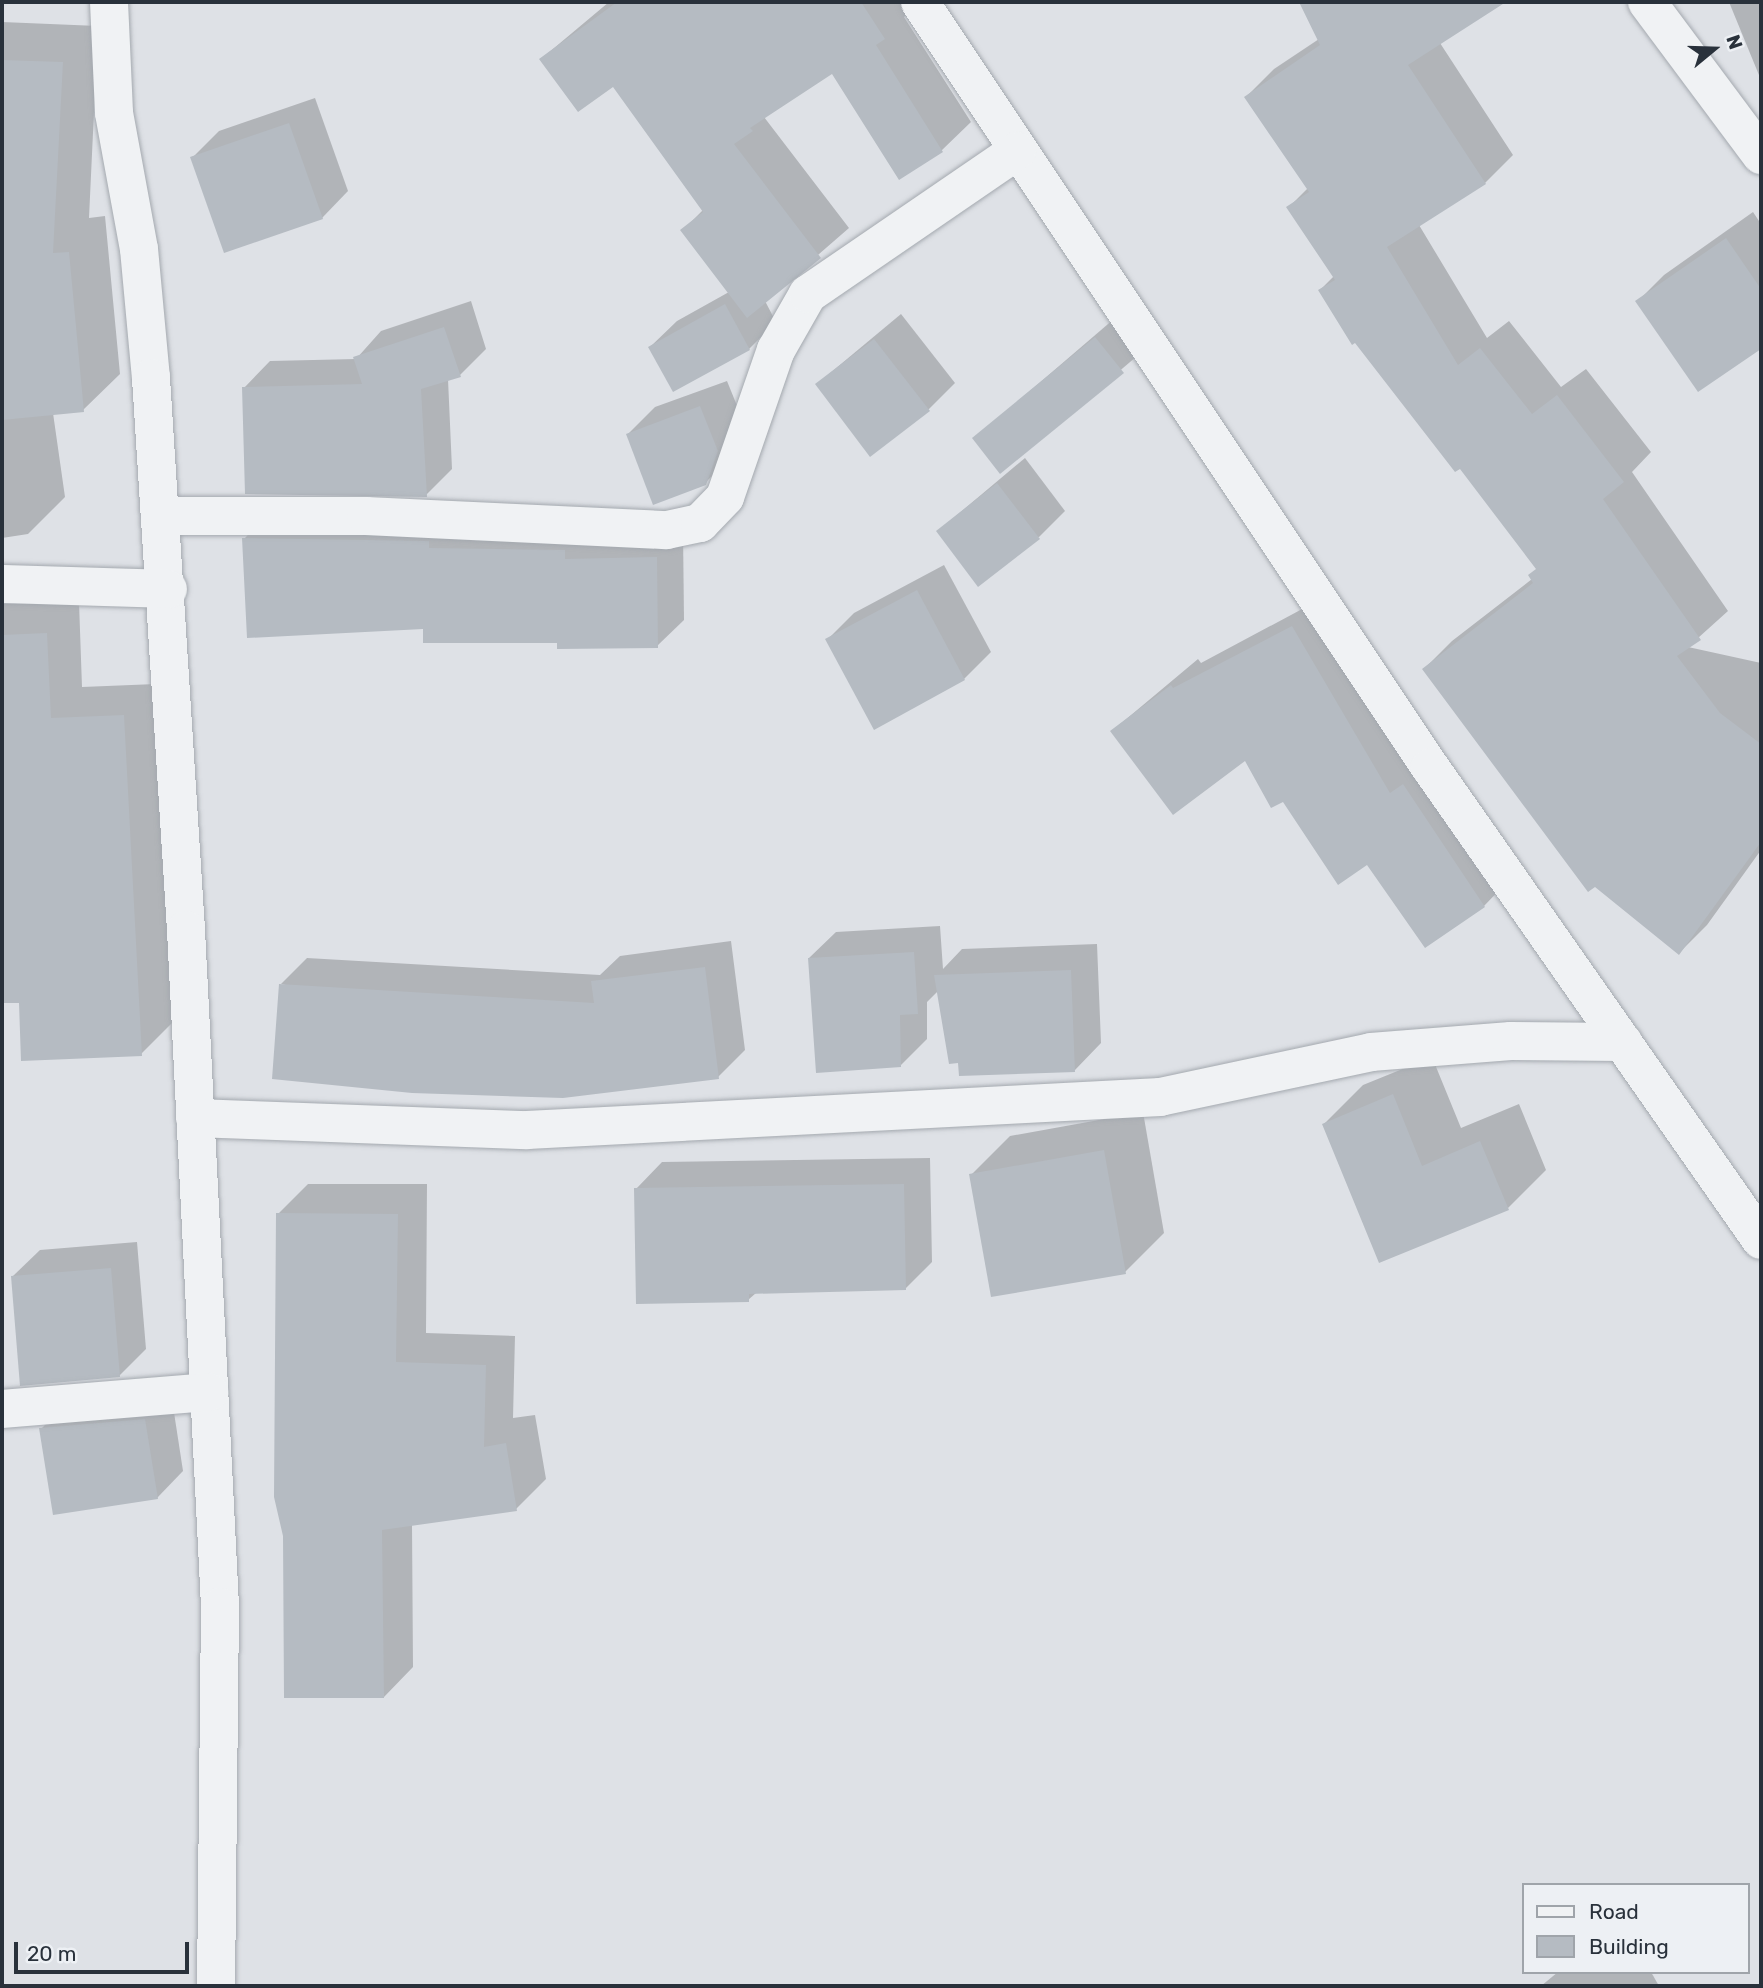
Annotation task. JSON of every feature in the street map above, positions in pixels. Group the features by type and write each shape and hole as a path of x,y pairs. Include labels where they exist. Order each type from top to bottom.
{"street":[{"path":"109,2 114,113 139,249 168,589 220,1607 216,1986"},
{"path":"920,2 1430,767 1761,1240"},
{"path":"1647,2 1761,155"},
{"path":"162,516 366,516 667,530 700,523 725,497 776,349 808,294 1017,151"},
{"path":"2,584 168,589"},
{"path":"195,1118 527,1130 1160,1097 1371,1052 1511,1041 1623,1042"},
{"path":"2,1409 209,1392"}],"building":[{"path":"617,2 861,2 885,39 876,45 943,152 899,180 832,74 750,128 753,131 734,144 821,258 747,318 680,230 703,212 613,87 578,112 539,59"},
{"path":"1299,2 1506,2 1408,65 1486,184 1387,247 1458,365 1480,348 1532,414 1557,395 1624,482 1603,499 1701,640 1677,656 1720,713 1761,744 1761,842 1679,955 1595,887 1588,892 1422,669 1533,583 1528,575 1536,569 1460,469 1455,472 1355,343 1352,345 1318,290 1335,280 1286,207 1309,192 1244,97 1320,45"},
{"path":"2,60 63,62 53,253 69,252 84,412 2,420"},
{"path":"289,123 323,219 224,253 190,157"},
{"path":"1726,238 1761,289 1761,349 1698,392 1635,301"},
{"path":"725,304 750,350 673,392 648,347"},
{"path":"444,327 461,377 421,389 427,497 245,494 242,387 362,384 353,357"},
{"path":"1095,337 1124,373 1000,474 972,438"},
{"path":"874,339 930,411 870,457 815,384"},
{"path":"700,406 718,451 706,485 653,505 626,434"},
{"path":"997,483 1040,539 978,587 936,531"},
{"path":"242,538 429,541 429,548 565,550 565,559 657,557 658,648 557,649 557,643 423,643 423,629 247,638"},
{"path":"917,590 965,680 874,730 825,639"},
{"path":"1292,626 1390,793 1403,784 1485,907 1425,948 1367,865 1338,885 1283,802 1271,808 1245,761 1173,815 1110,731 1171,685 1173,688"},
{"path":"47,633 51,718 124,715 142,1056 21,1061 19,1003 2,1003 2,635"},
{"path":"914,952 918,1014 900,1015 901,1067 816,1073 808,958"},
{"path":"705,967 719,1079 563,1098 412,1093 272,1079 279,984 594,1003 591,981"},
{"path":"1071,970 1075,1072 959,1076 958,1063 949,1064 934,975"},
{"path":"1393,1094 1422,1166 1480,1141 1509,1210 1379,1263 1322,1124"},
{"path":"1104,1150 1126,1274 991,1297 969,1174"},
{"path":"904,1184 906,1290 749,1294 749,1302 636,1304 634,1188"},
{"path":"276,1213 398,1214 396,1362 486,1365 484,1447 506,1443 517,1511 382,1530 384,1698 284,1698 283,1536 274,1497"},
{"path":"111,1268 120,1377 20,1386 11,1276"},
{"path":"145,1419 158,1499 53,1515 39,1428"}]}
